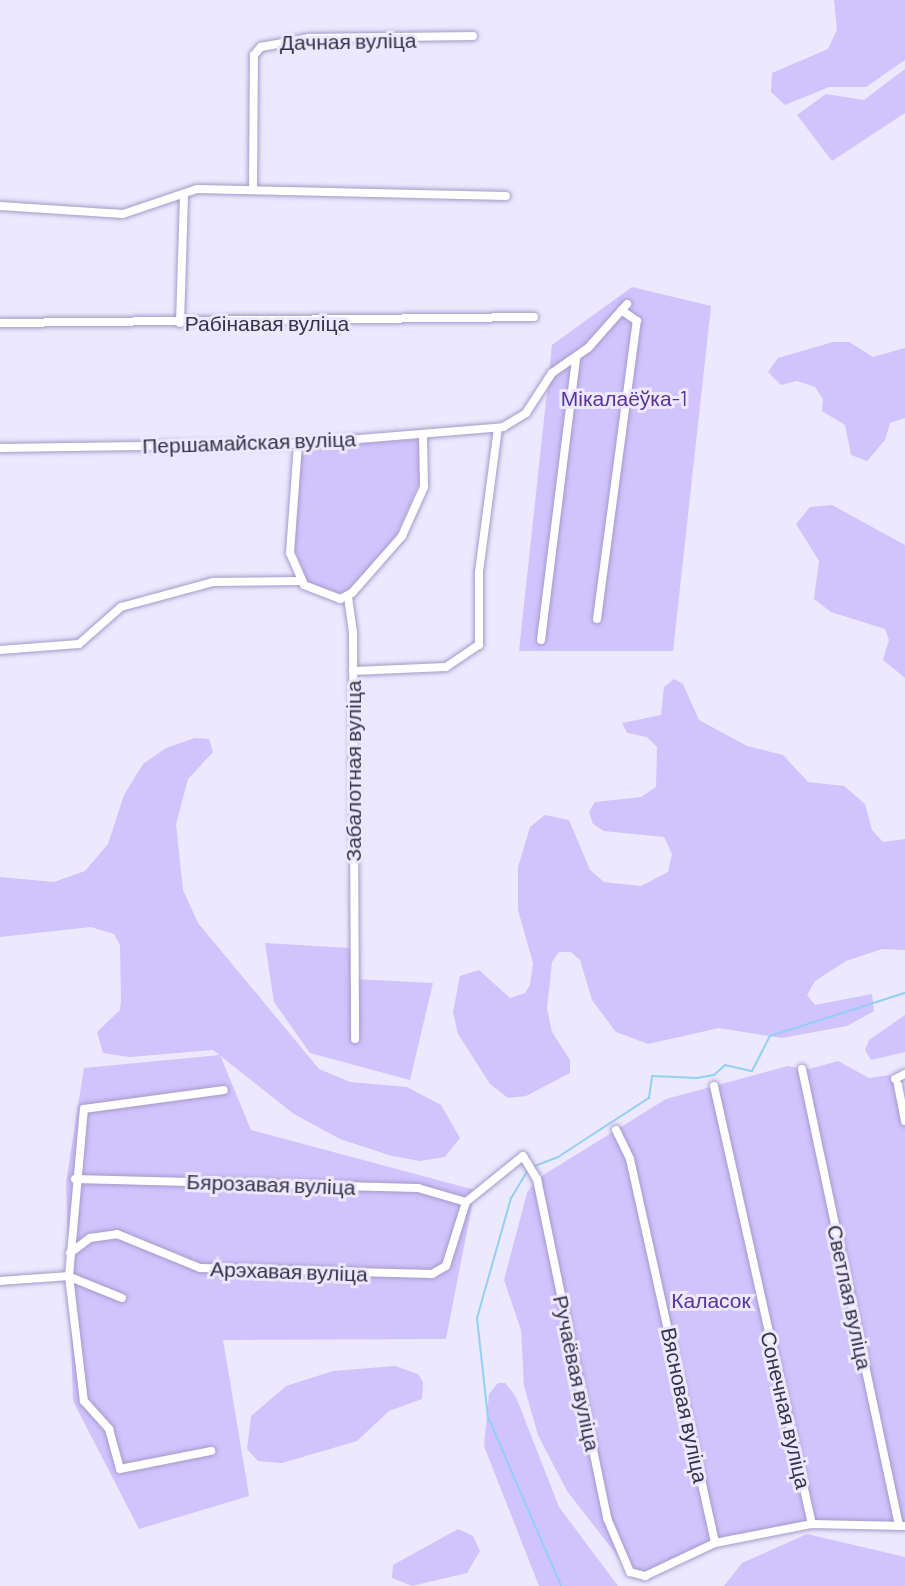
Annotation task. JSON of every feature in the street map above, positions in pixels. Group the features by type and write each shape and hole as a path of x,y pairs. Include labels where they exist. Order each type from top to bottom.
{"street":[{"name":"Дачная вуліца","path":"253,189 254,55 261,47 309,38 473,36"},
{"path":"0,206 107,216 184,194 253,189 506,196"},
{"path":"180,323 184,194"},
{"path":"353,671 454,666 475,650 482,636 479,572 498,428 526,413 552,372 576,357 624,307 637,321 597,619"},
{"name":"Рабінавая вуліца","path":"0,323 180,323 534,317"},
{"path":"541,640 576,357"},
{"name":"Першамайская вуліца","path":"0,448 298,444 498,428"},
{"path":"0,650 79,644 121,607 213,582 300,581 327,597 348,597 392,551 416,508 425,478 423,435"},
{"path":"298,444 288,535 300,581"},
{"name":"Забалотная вуліца","path":"348,597 353,671 355,1039"},
{"name":"Светлая вуліца","path":"802,1069 902,1526"},
{"path":"905,1074 896,1082 905,1122"},
{"name":"Сонечная вуліца","path":"714,1086 812,1524"},
{"path":"212,1451 120,1469 109,1429 84,1401 69,1276 75,1179 87,1106 224,1090"},
{"name":"Вясновая вуліца","path":"616,1130 630,1159 715,1543"},
{"name":"Ручаёвая вуліца","path":"466,1202 515,1158 523,1156 533,1165 607,1518 623,1566 645,1576 715,1543"},
{"name":"Бярозавая вуліца","path":"75,1179 411,1188 466,1202"},
{"name":"Арэхавая вуліца","path":"70,1253 90,1238 117,1234 207,1269 426,1274 446,1266 466,1202"},
{"path":"0,1281 69,1276 122,1299"},
{"path":"715,1543 812,1524 902,1526"}],"green space":[{"path":"834,0 905,0 905,60 866,87 829,87 785,105 771,92 772,73 828,49 837,30"},
{"path":"905,69 905,113 832,161 797,115 826,94 864,100"},
{"name":"Мікалаёўка-1","path":"632,287 711,306 673,651 519,651 552,345"},
{"path":"833,342 849,342 873,357 905,348 905,418 890,423 885,440 867,461 851,455 845,425 822,411 823,399 815,387 797,381 781,385 768,372 778,358"},
{"path":"421,439 421,479 391,548 343,594 309,586 292,542 301,448"},
{"path":"832,505 905,545 905,678 883,660 889,640 885,629 831,612 814,599 819,561 796,524 810,507"},
{"path":"674,679 683,684 699,720 747,746 783,755 808,782 844,786 865,804 872,830 883,842 905,839 905,950 882,949 846,961 815,981 807,995 815,1005 872,994 874,1011 847,1026 782,1038 719,1028 648,1044 616,1032 592,1000 580,960 571,952 559,952 552,962 547,1008 552,1032 570,1060 570,1073 526,1096 508,1098 490,1084 458,1034 453,1012 460,976 479,970 510,998 525,993 530,985 533,963 518,910 518,867 530,827 545,815 569,820 590,870 604,882 641,886 668,872 672,854 664,837 604,831 593,824 589,812 595,802 641,797 656,787 657,747 647,737 627,733 622,723 661,715 664,687"},
{"path":"195,738 209,739 213,752 188,779 176,824 183,890 198,923 319,1069 350,1082 407,1087 441,1105 460,1138 445,1157 420,1161 392,1156 340,1139 294,1114 213,1050 130,1057 103,1053 97,1032 120,1010 121,1000 120,945 114,934 91,927 0,937 0,877 54,882 85,871 108,844 124,795 143,764 166,748"},
{"path":"265,943 350,948 353,979 433,983 410,1080 310,1053 274,1002"},
{"path":"905,1015 905,1052 871,1060 865,1050 869,1040"},
{"path":"220,1055 251,1130 475,1190 446,1339 223,1340 249,1496 139,1529 73,1401 66,1183 84,1068"},
{"name":"Каласок","path":"838,1061 869,1078 890,1075 905,1117 905,1526 817,1523 735,1538 649,1575 630,1572 567,1491 538,1435 524,1386 521,1330 504,1280 527,1193 537,1179 666,1099 788,1066 806,1070"},
{"path":"395,1366 418,1374 423,1382 422,1399 389,1411 357,1441 282,1463 258,1461 247,1449 251,1416 286,1386 333,1371"},
{"path":"498,1383 505,1383 516,1397 559,1507 618,1586 539,1586 484,1446 489,1394"},
{"path":"458,1529 473,1536 480,1551 467,1573 412,1586 392,1578 393,1565"},
{"path":"807,1534 905,1557 905,1586 724,1586 742,1563"}],"waterway":[{"path":"532,1167 558,1157 649,1098 652,1076 697,1078 714,1075 725,1065 752,1071 770,1036 905,993"},
{"path":"528,1170 511,1198 477,1318 488,1417 561,1586"}]}
